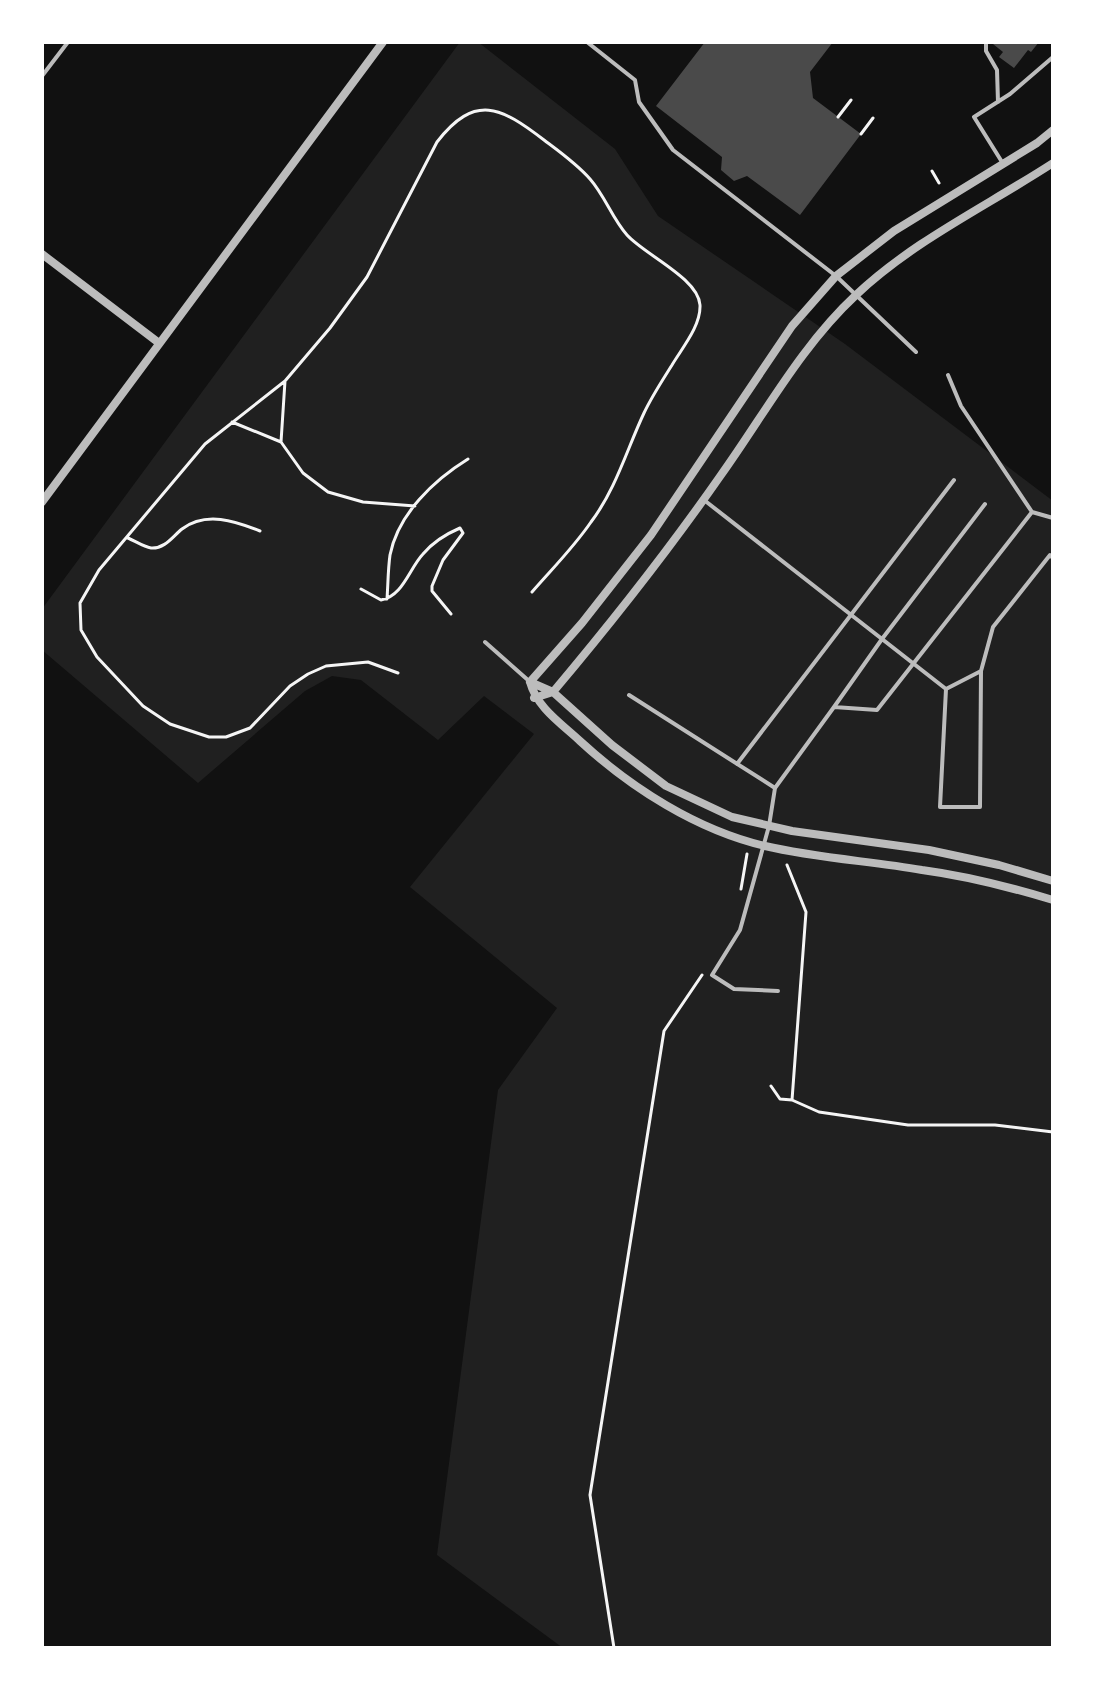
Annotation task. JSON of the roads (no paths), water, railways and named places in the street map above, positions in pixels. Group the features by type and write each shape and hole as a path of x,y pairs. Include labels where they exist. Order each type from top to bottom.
{"street":[{"path":"42,502 383,42"},
{"path":"530,682 582,623 651,535 792,326 836,276 894,231 1053,130"},
{"path":"534,698 553,692 637,590 704,500 813,342 856,295 909,253 1053,163"},
{"path":"42,254 159,343"},
{"path":"530,682 553,692 612,745 666,786 732,817 769,826 929,850 999,865 1053,881"},
{"path":"530,682 534,698 627,781 725,833 763,846 965,877 1053,900"}],"lane":[{"path":"42,76 45,68 68,42"},
{"path":"587,42 635,80 639,102 673,150 836,276 916,352"},
{"path":"986,42 986,51 997,70 998,102"},
{"path":"1003,164 974,117 1010,94 1053,57"},
{"path":"948,375 961,406 1032,512 1053,518"},
{"path":"737,764 954,480"},
{"path":"704,500 946,689"},
{"path":"778,991 734,989 712,975 740,930 769,826 775,788 882,639 985,504"},
{"path":"834,707 877,710 1032,512"},
{"path":"946,689 940,807 980,807 981,671 993,627 1050,555 1053,558"},
{"path":"485,642 530,682"},
{"path":"946,689 981,671"},
{"path":"629,695 775,788"}]}
